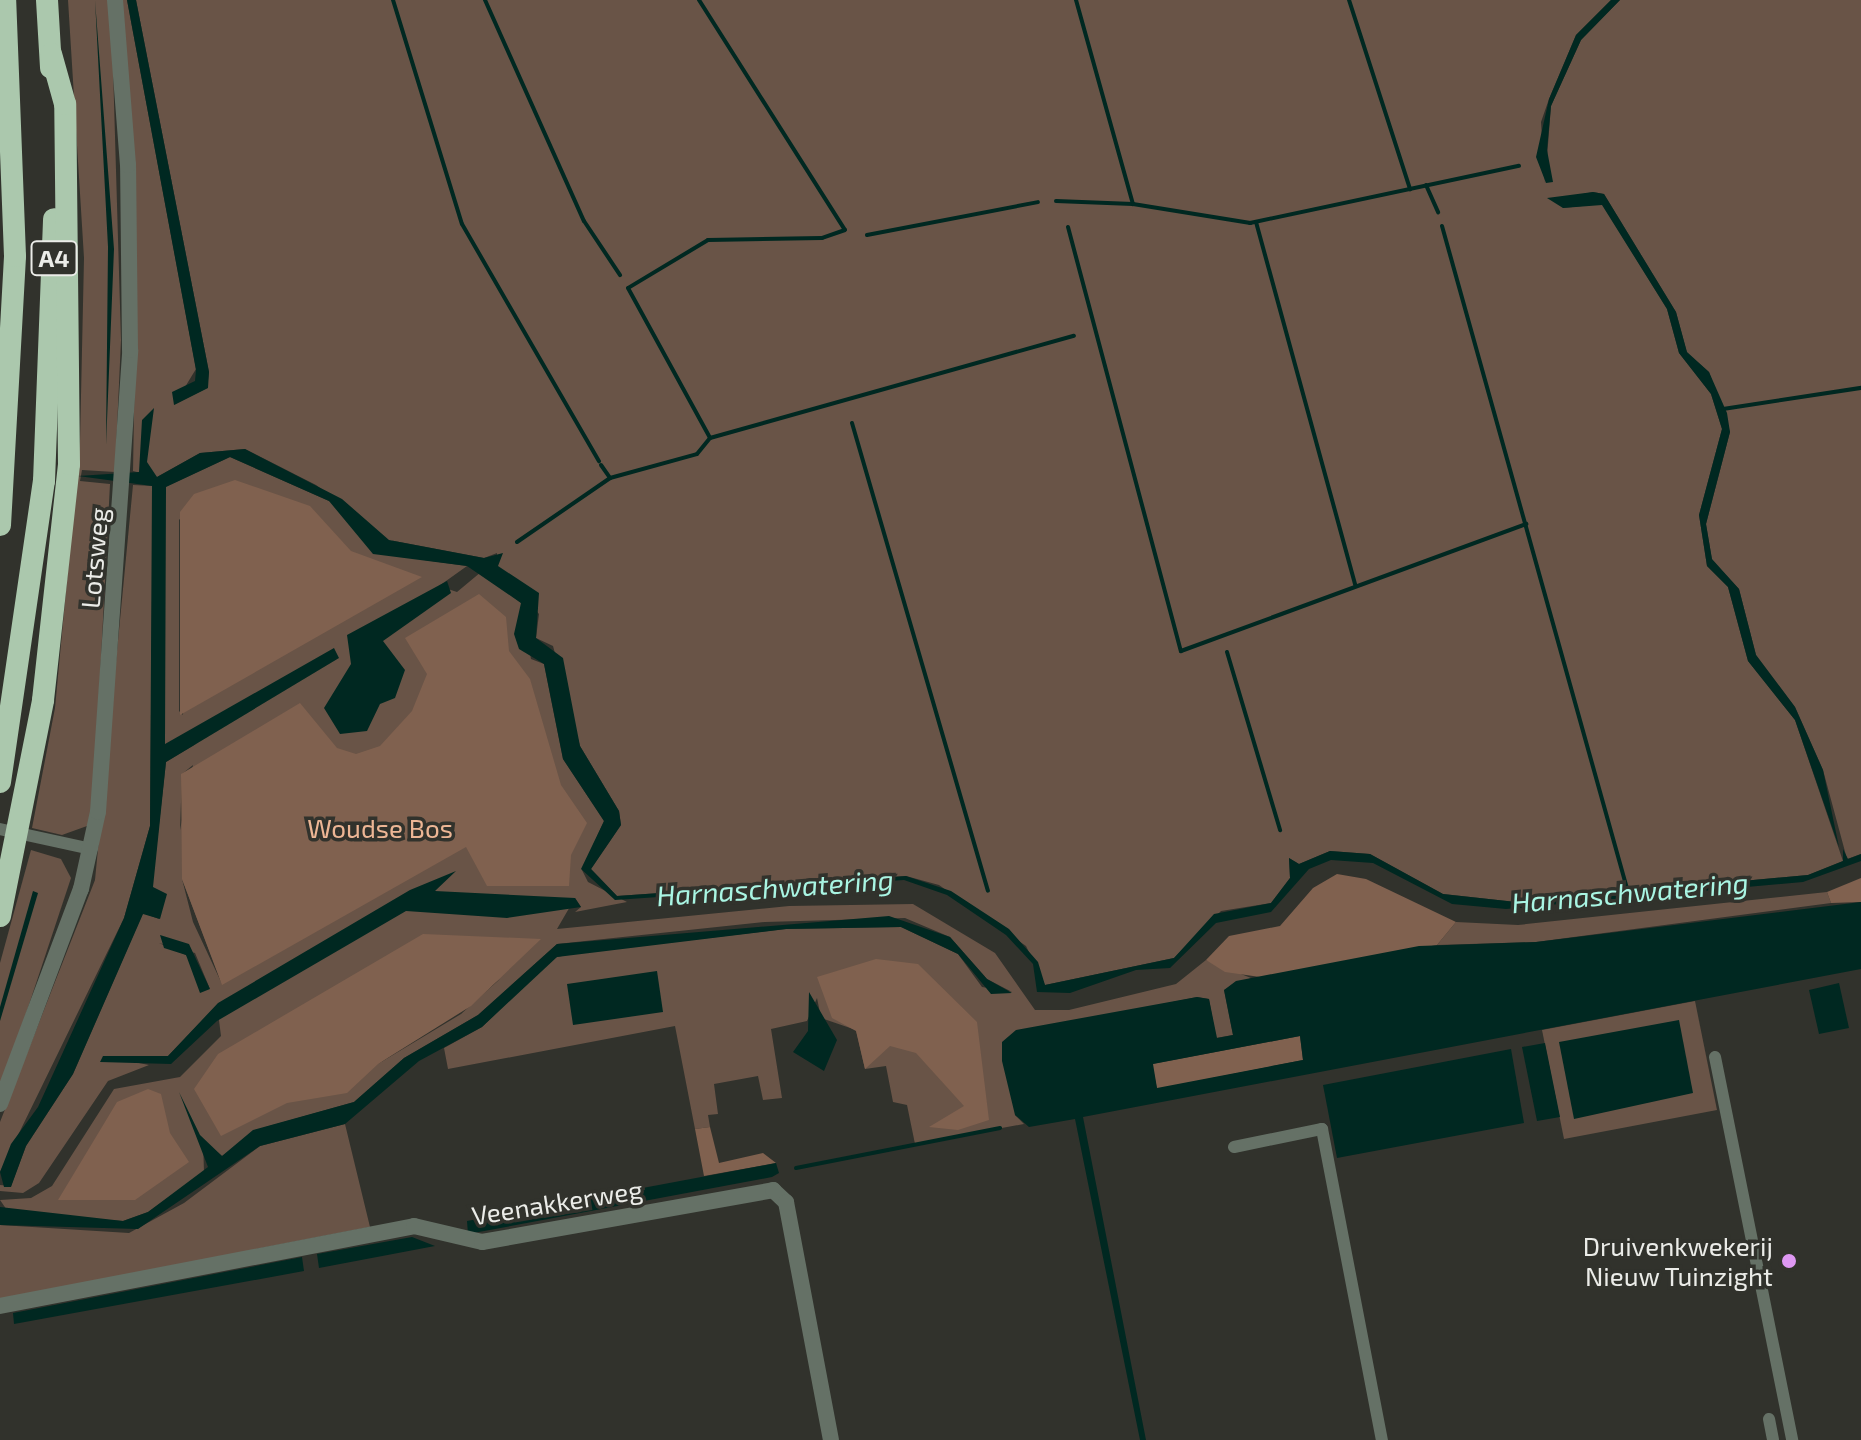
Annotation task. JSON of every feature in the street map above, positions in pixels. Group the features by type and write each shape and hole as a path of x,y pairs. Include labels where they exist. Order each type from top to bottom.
{"highway":[{"name":"A4","path":"0,525 6,468 11,69 5,0"},
{"name":"A4","path":"0,782 45,472 54,299 51,54 47,0"},
{"name":"A4","path":"0,916 43,700 68,474 65,104 51,54"},
{"name":"A4","path":"0,282 11,69"}],"street":[{"name":"Lotsweg","path":"0,1104 92,849 125,464 130,268 115,0"},
{"path":"0,829 92,849"},
{"path":"1715,1057 1792,1440"},
{"path":"1234,1147 1322,1129 1382,1440"},
{"name":"Veenakkerweg","path":"0,1306 414,1226 482,1242 773,1190 786,1202 831,1440"},
{"path":"1769,1419 1773,1440"}],"green space":[{"path":"68,0 111,0 121,340 115,472 82,470 80,481 110,484 93,813 87,826 62,835 32,828 55,708 80,441 84,258"},
{"path":"119,0 127,0 196,369 174,405 207,388 209,372 136,0 1611,0 1576,35 1549,99 1541,122 1545,183 1551,106 1581,40 1620,0 1861,0 1861,854 1847,859 1823,770 1795,707 1756,655 1739,589 1712,560 1706,524 1730,432 1709,372 1687,353 1676,312 1604,194 1593,192 1559,199 1563,208 1602,204 1667,309 1679,353 1711,394 1722,429 1699,515 1707,566 1728,587 1748,661 1795,720 1843,861 1808,875 1516,902 1443,894 1370,854 1330,851 1299,864 1289,858 1290,878 1271,903 1221,911 1174,958 1045,985 1026,946 939,885 906,876 617,896 591,869 621,825 619,811 580,746 553,646 536,638 539,614 497,566 497,553 484,558 389,540 316,485 245,449 200,453 157,477 133,471 136,293"},
{"name":"Woudse Bos","path":"230,457 329,501 424,560 467,566 439,586 457,592 481,572 521,603 531,659 544,664 563,759 604,821 582,870 588,882 627,902 575,912 581,907 575,898 557,929 789,906 913,904 995,953 1035,1010 1069,1010 1176,984 1206,960 1251,978 1224,990 1233,1035 1216,1038 1209,999 1197,997 1027,1032 1015,1115 1024,1124 915,1144 907,1105 893,1102 886,1066 865,1069 856,1030 821,1018 817,998 807,1021 771,1029 782,1098 763,1100 758,1076 714,1084 718,1114 708,1115 710,1127 695,1129 675,1026 448,1069 444,1048 482,1027 553,958 571,954 786,929 901,927 958,954 982,987 1012,992 987,979 950,937 905,918 765,922 557,944 478,1015 404,1058 354,1102 266,1127 222,1156 203,1140 204,1172 148,1212 123,1221 9,1213 0,1200 31,1198 52,1186 114,1089 180,1077 221,1036 217,1005 168,1056 103,1056 149,1065 108,1081 39,1183 23,1193 0,1191 0,1185 11,1186 26,1146 73,1074 143,913 159,919 152,887 166,762 196,744 165,745 165,487","holes":["179,519 187,526 183,715 179,711","193,765 180,830 182,774","182,879 222,984 193,922","159,943 195,953 210,989 186,955","500,979 461,1014 378,1064"]},
{"path":"235,480 310,506 351,551 422,577 180,715 180,512 194,494"},
{"path":"133,485 153,486 150,826 124,918 0,1172 0,1122 95,880"},
{"name":"Woudse Bos","path":"479,594 506,617 509,651 530,679 561,785 587,823 571,855 569,886 487,886 466,847 222,985 182,879 181,774 300,703 337,748 356,754 380,746 412,711 427,674 405,638"},
{"path":"31,850 61,859 71,878 0,1092 0,963"},
{"path":"1337,874 1366,879 1456,922 1437,945 1260,977 1225,972 1206,960 1229,936 1280,926 1313,888"},
{"path":"1861,878 1861,902 1831,903 1827,892"},
{"path":"1827,892 1831,903 1536,942 1437,945 1456,922 1518,925"},
{"path":"423,934 541,939 471,1006 378,1064 347,1093 287,1103 221,1136 194,1089 218,1054"},
{"path":"876,959 918,964 977,1022 989,1120 958,1130 929,1127 964,1106 916,1053 890,1046 865,1069 856,1031 832,1018 817,977"},
{"path":"1695,1001 1717,1110 1564,1139 1542,1030"},
{"path":"1300,1036 1303,1060 1157,1089 1152,1064"},
{"path":"148,1089 161,1094 170,1133 189,1162 135,1200 58,1200 117,1102"},
{"path":"345,1124 370,1227 0,1299 0,1225 129,1233 184,1203 260,1146"},
{"path":"710,1127 719,1163 763,1153 776,1163 704,1176 695,1129"}],"water":[{"path":"95,0 114,249 106,445 108,247"},
{"path":"127,0 136,0 209,372 208,388 174,405 172,392 195,381 196,370"},
{"path":"1611,0 1620,0 1581,40 1551,106 1547,150 1553,182 1546,183 1536,157 1549,99 1576,35"},
{"path":"1593,192 1604,194 1676,312 1687,352 1709,372 1727,413 1730,432 1706,524 1712,559 1739,589 1756,655 1795,707 1823,770 1839,847 1795,720 1748,661 1728,587 1707,566 1699,515 1722,429 1711,394 1679,353 1667,309 1602,205 1563,208 1547,198"},
{"name":"Harnaschwatering","path":"154,408 147,462 157,477 200,453 245,449 342,499 389,540 484,558 503,553 498,566 539,593 536,638 563,658 580,746 619,811 621,825 591,869 617,896 906,876 951,891 1009,929 1038,962 1045,985 1174,958 1214,914 1271,903 1290,878 1289,858 1299,864 1330,851 1370,854 1443,894 1516,902 1808,875 1843,861 1843,849 1848,859 1861,854 1861,861 1803,882 1506,909 1452,904 1373,863 1331,860 1309,869 1271,912 1216,923 1170,968 1136,970 1070,993 1037,992 1033,964 1006,935 947,895 904,880 615,900 581,869 604,821 563,759 544,664 519,649 514,634 521,603 467,566 373,554 329,501 230,457 166,487 165,744 334,648 339,658 166,762 153,887 167,894 160,919 143,914 73,1074 26,1146 11,1187 4,1187 0,1172 11,1144 38,1107 124,918 150,826 152,486 78,476 139,472 142,420"},
{"path":"447,581 451,593 383,641 405,670 395,698 380,704 367,731 340,734 324,708 351,664 347,635"},
{"path":"456,871 435,891 575,898 581,907 507,918 406,911 217,1021 171,1064 100,1062 103,1056 168,1056 218,1003 410,890"},
{"path":"33,891 38,893 0,1021 0,1007"},
{"path":"1861,902 1861,969 1083,1117 1146,1440 1140,1440 1075,1119 1029,1127 1015,1115 1002,1061 1002,1042 1016,1030 1197,997 1209,999 1217,1038 1233,1035 1224,990 1236,981 1419,946 1536,942","holes":["1300,1036 1303,1060 1157,1088 1153,1064"]},
{"path":"889,916 950,937 987,979 1012,993 991,994 958,954 901,927 786,929 557,957 482,1027 419,1061 345,1124 260,1146 138,1229 0,1225 0,1207 123,1221 148,1212 208,1167 179,1092 200,1135 222,1156 253,1130 354,1102 404,1058 478,1015 557,944"},
{"path":"160,935 189,944 210,989 200,993 186,955 164,948"},
{"path":"657,971 663,1012 573,1025 567,984"},
{"path":"1839,983 1849,1028 1819,1034 1809,990"},
{"path":"809,992 837,1040 824,1071 793,1052 808,1031"},
{"path":"1679,1020 1693,1093 1574,1119 1559,1042"},
{"path":"1545,1043 1560,1117 1537,1121 1522,1047"},
{"path":"1511,1049 1524,1123 1337,1158 1323,1085"},
{"path":"776,1163 779,1173 772,1177 468,1234 467,1221"},
{"path":"412,1237 435,1246 319,1268 317,1254"},
{"path":"302,1257 304,1271 14,1324 13,1313"}],"waterway":[{"path":"393,0 462,224 599,461"},
{"path":"485,0 584,221 620,275"},
{"path":"699,0 845,230 822,238 708,240 628,288 710,438"},
{"path":"1076,0 1133,204"},
{"path":"1349,0 1410,189"},
{"path":"1056,201 1133,204 1250,223 1519,166"},
{"path":"1426,185 1438,212"},
{"path":"867,235 1038,202"},
{"path":"1256,222 1355,585"},
{"name":"Harnaschwatering","path":"1442,226 1628,892"},
{"path":"1068,227 1181,651 1526,524"},
{"path":"517,542 610,478 697,454 710,438 1074,336"},
{"path":"1723,409 1861,388"},
{"path":"852,423 988,891"},
{"path":"601,465 610,478"},
{"path":"1227,652 1280,830"},
{"path":"796,1168 1000,1128"}],"place":[{"name":"Druivenkwekerij Nieuw Tuinzight","path":"1789,1261"}]}
